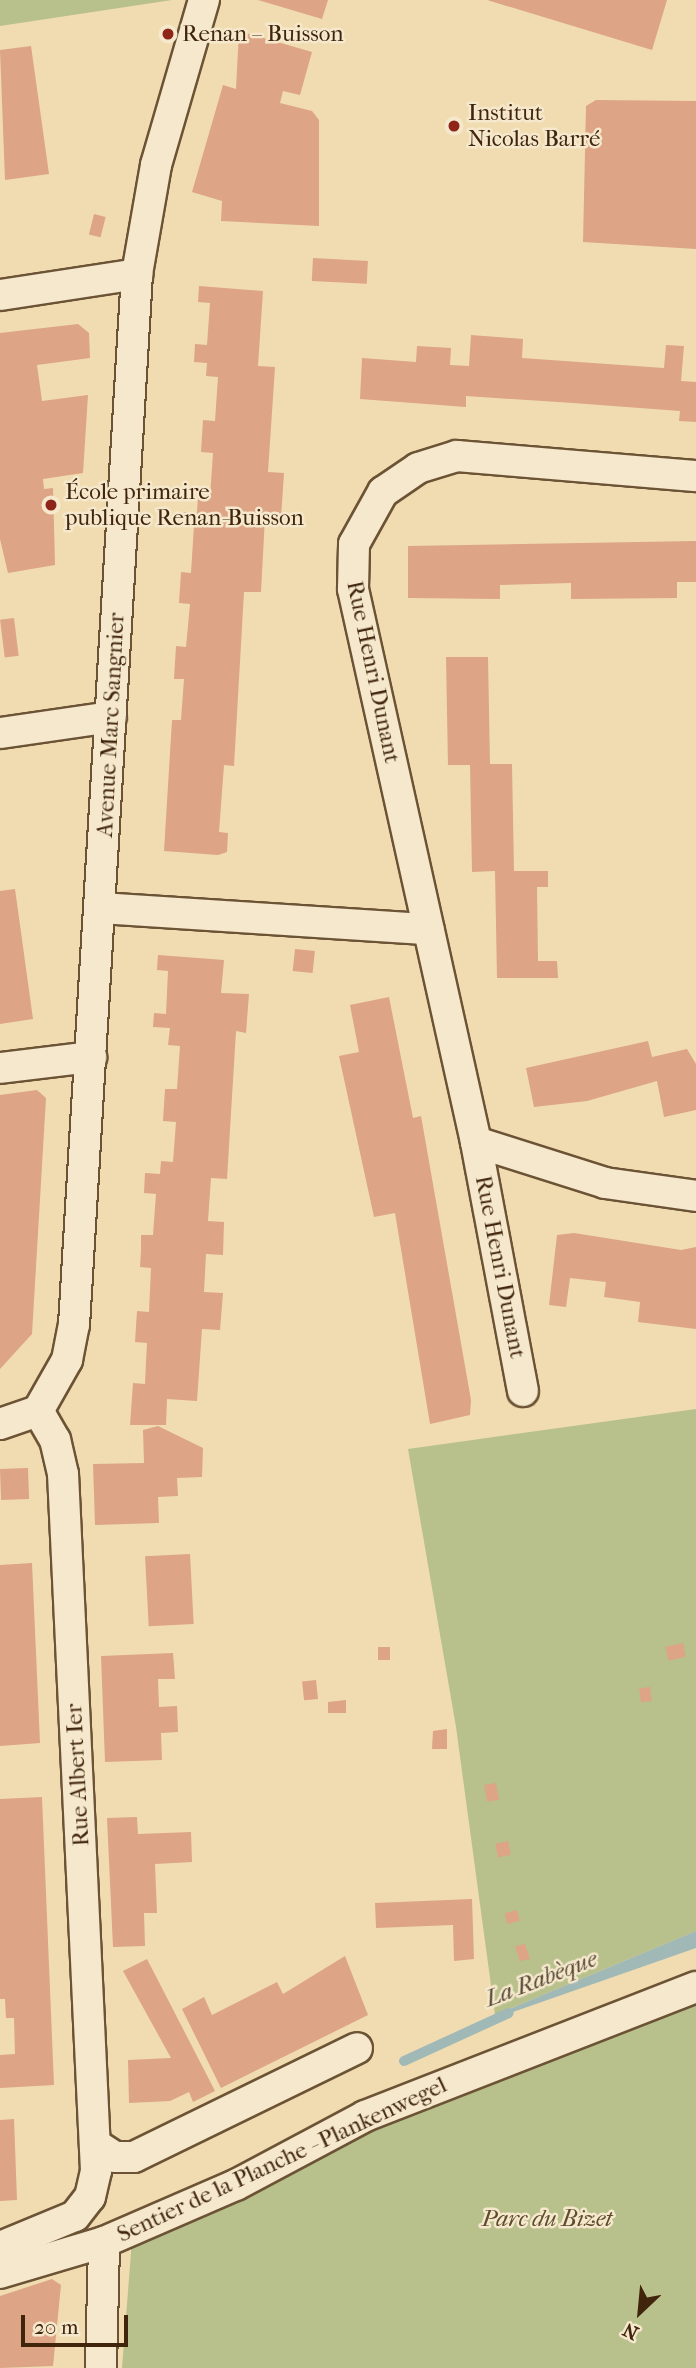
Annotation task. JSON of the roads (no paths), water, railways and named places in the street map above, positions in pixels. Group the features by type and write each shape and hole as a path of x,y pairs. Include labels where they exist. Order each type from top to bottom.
{"street":[{"name":"Avenue Marc Sangnier","path":"38,1411 67,1360 74,1325 137,274 156,165 204,0"},
{"path":"0,295 137,274"},
{"name":"Rue Henri Dunant","path":"523,1391 476,1142 353,589 354,544 369,508 409,473 457,456 696,476"},
{"path":"0,733 111,717"},
{"path":"100,908 428,929"},
{"path":"0,1068 91,1057"},
{"name":"Rue Henri Dunant","path":"476,1142 605,1184 696,1196"},
{"path":"0,1424 38,1411"},
{"name":"Rue Albert Ier","path":"0,2247 65,2223 83,2208 94,2183 95,2144 64,1474 55,1440 38,1411"},
{"name":"Sentier de la Planche - Plankenwegel","path":"0,2273 104,2242 236,2185 365,2116 696,1987"},
{"path":"95,2144 115,2157 134,2157 357,2048"},
{"path":"102,2368 104,2242"}],"water":[{"path":"696,1931 696,1948 496,2018 495,2015"}],"waterway":[{"name":"La Rabèque","path":"404,2061 509,2013"}],"place":[{"name":"Renan – Buisson","path":"168,34"},
{"name":"Institut Nicolas Barré","path":"454,126"},
{"name":"École primaire publique Renan-Buisson","path":"51,505"}],"park label":[{"name":"Parc du Bizet","path":"547,2219"}]}
